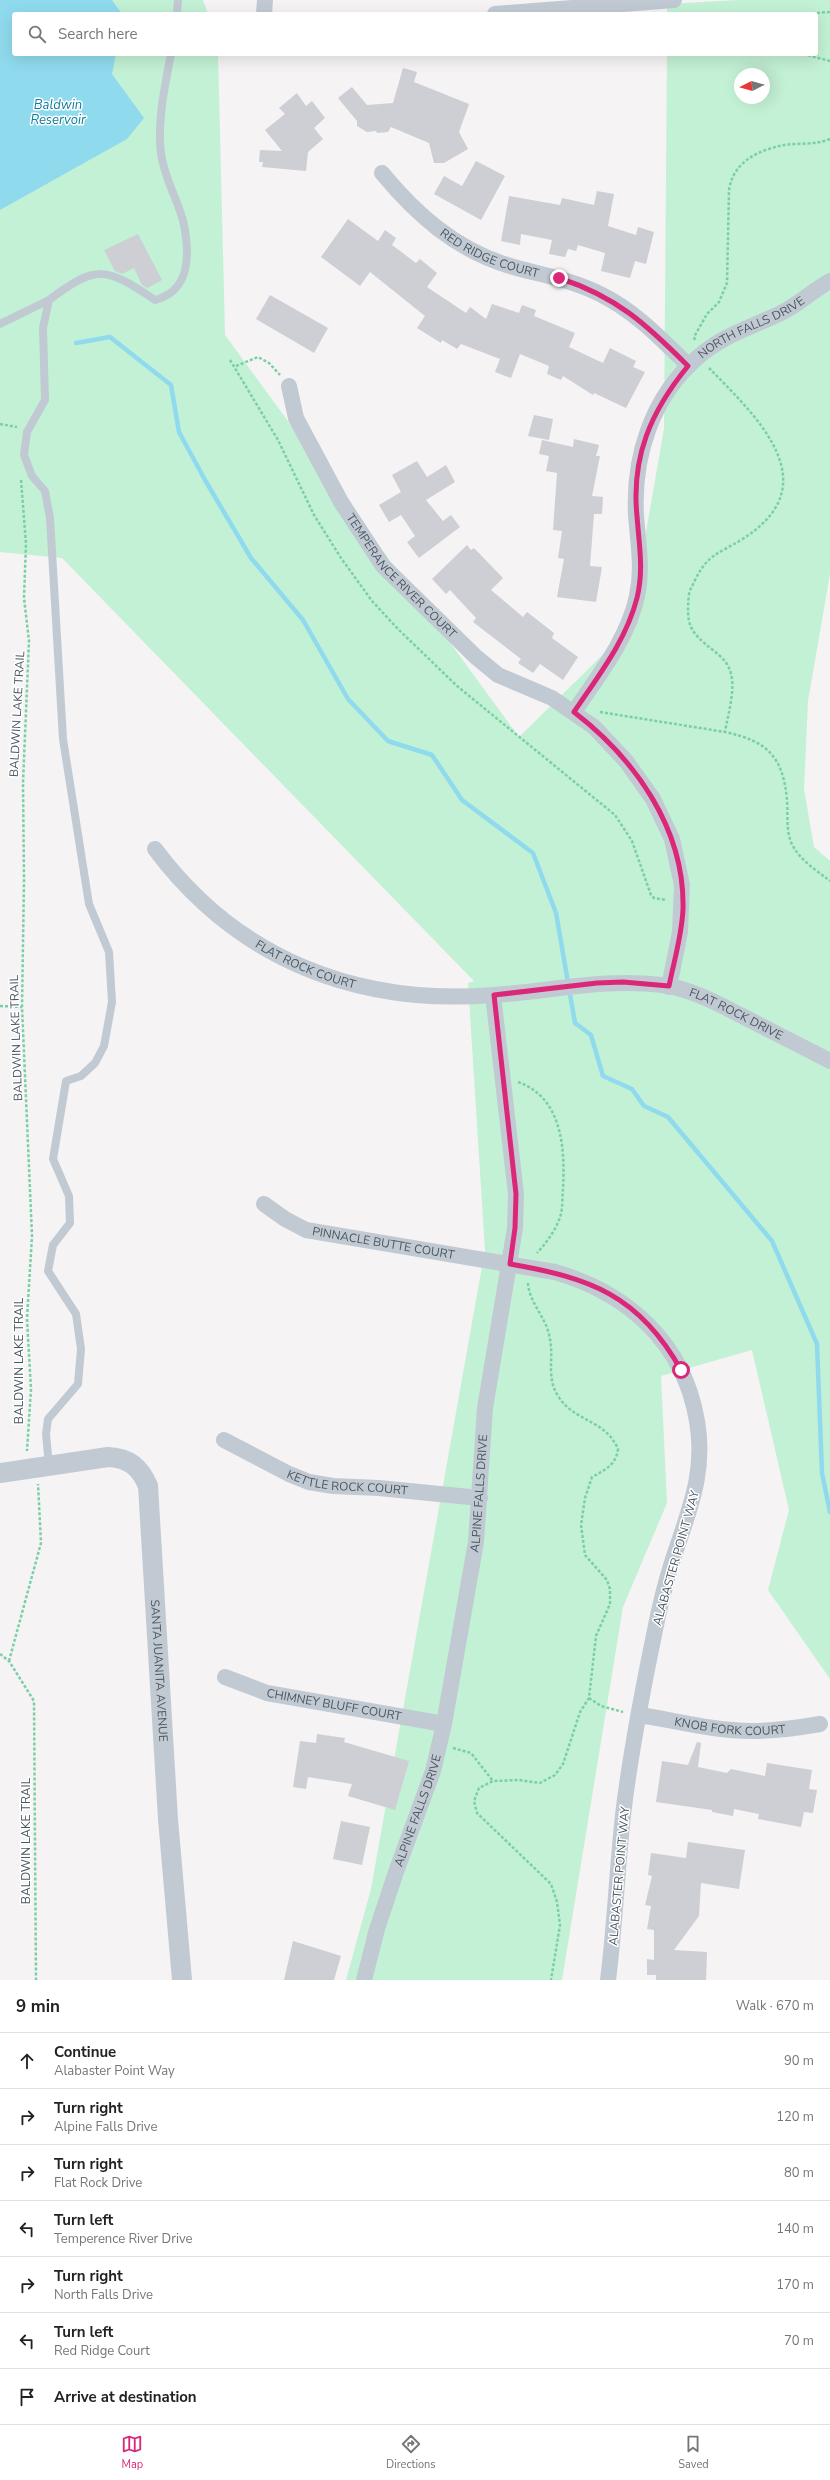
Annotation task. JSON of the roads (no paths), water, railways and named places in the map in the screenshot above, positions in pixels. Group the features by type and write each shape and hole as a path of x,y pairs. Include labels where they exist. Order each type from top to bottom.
{"street":[{"path":"264,12 265,0"},
{"path":"521,12 674,0"},
{"name":"RED RIDGE COURT","path":"382,173 407,203 432,225 456,242 507,265 559,278 602,295 645,324 693,361"},
{"name":"NORTH FALLS DRIVE","path":"574,712 617,647 629,623 637,597 641,571 636,487 639,462 646,434 656,410 670,388 693,361 741,329 796,305 830,281"},
{"name":"TEMPERANCE RIVER COURT","path":"289,386 296,418 341,502 383,566 476,657 498,675 552,698 594,727 626,761 653,799 672,839 681,879 682,901 680,932 669,986"},
{"name":"FLAT ROCK COURT","path":"155,849 186,886 212,911 246,937 272,953 310,971 345,983 380,992 415,996 494,995"},
{"name":"FLAT ROCK DRIVE","path":"494,995 580,985 623,982 669,986 690,992 721,1005 830,1061"},
{"name":"ALPINE FALLS DRIVE","path":"364,1980 379,1922 424,1799 439,1745 476,1542 485,1408 515,1228 516,1194 494,995"},
{"name":"PINNACLE BUTTE COURT","path":"264,1204 285,1219 306,1230 510,1264"},
{"name":"ALABASTER POINT WAY","path":"510,1264 577,1278 604,1290 640,1316 658,1335 676,1362 690,1391 697,1419 700,1441 700,1470 695,1495 660,1604 624,1812 608,1980"},
{"name":"KETTLE ROCK COURT","path":"224,1440 288,1474 309,1482 333,1486 379,1488 437,1495 480,1498"},
{"name":"SANTA JUANITA AVENUE","path":"0,1473 43,1468 108,1457 120,1458 137,1467 148,1486 168,1819 182,1980"},
{"name":"CHIMNEY BLUFF COURT","path":"225,1677 267,1693 444,1724"},
{"name":"KNOB FORK COURT","path":"640,1715 719,1729 751,1732 783,1730 820,1724"}],"lane":[{"path":"177,12 178,0"},
{"path":"0,324 49,300 68,286 95,273 123,278 155,300 168,297 184,281 187,257 184,225 168,182 161,153 163,93 171,56"},
{"path":"43,1468 48,1419 78,1384 81,1349 76,1314 48,1271 53,1245 70,1223 69,1196 53,1159 66,1081 81,1076 94,1063 104,1046 112,1002 109,952 89,904 63,739 50,518 45,491 32,476 24,455 27,432 45,400 43,328 49,300"}],"water":[{"name":"Baldwin Reservoir","path":"0,0 112,0 121,12 12,12 12,56 116,56 112,74 144,118 127,139 0,210"}],"waterway":[{"path":"76,343 110,337 171,385 179,432 205,480 251,558 303,620 348,699 388,741 432,755 462,800 533,853 556,913 575,1023 591,1035 603,1076 632,1089 644,1106 668,1117 772,1241 817,1344 822,1473 830,1512"}]}
